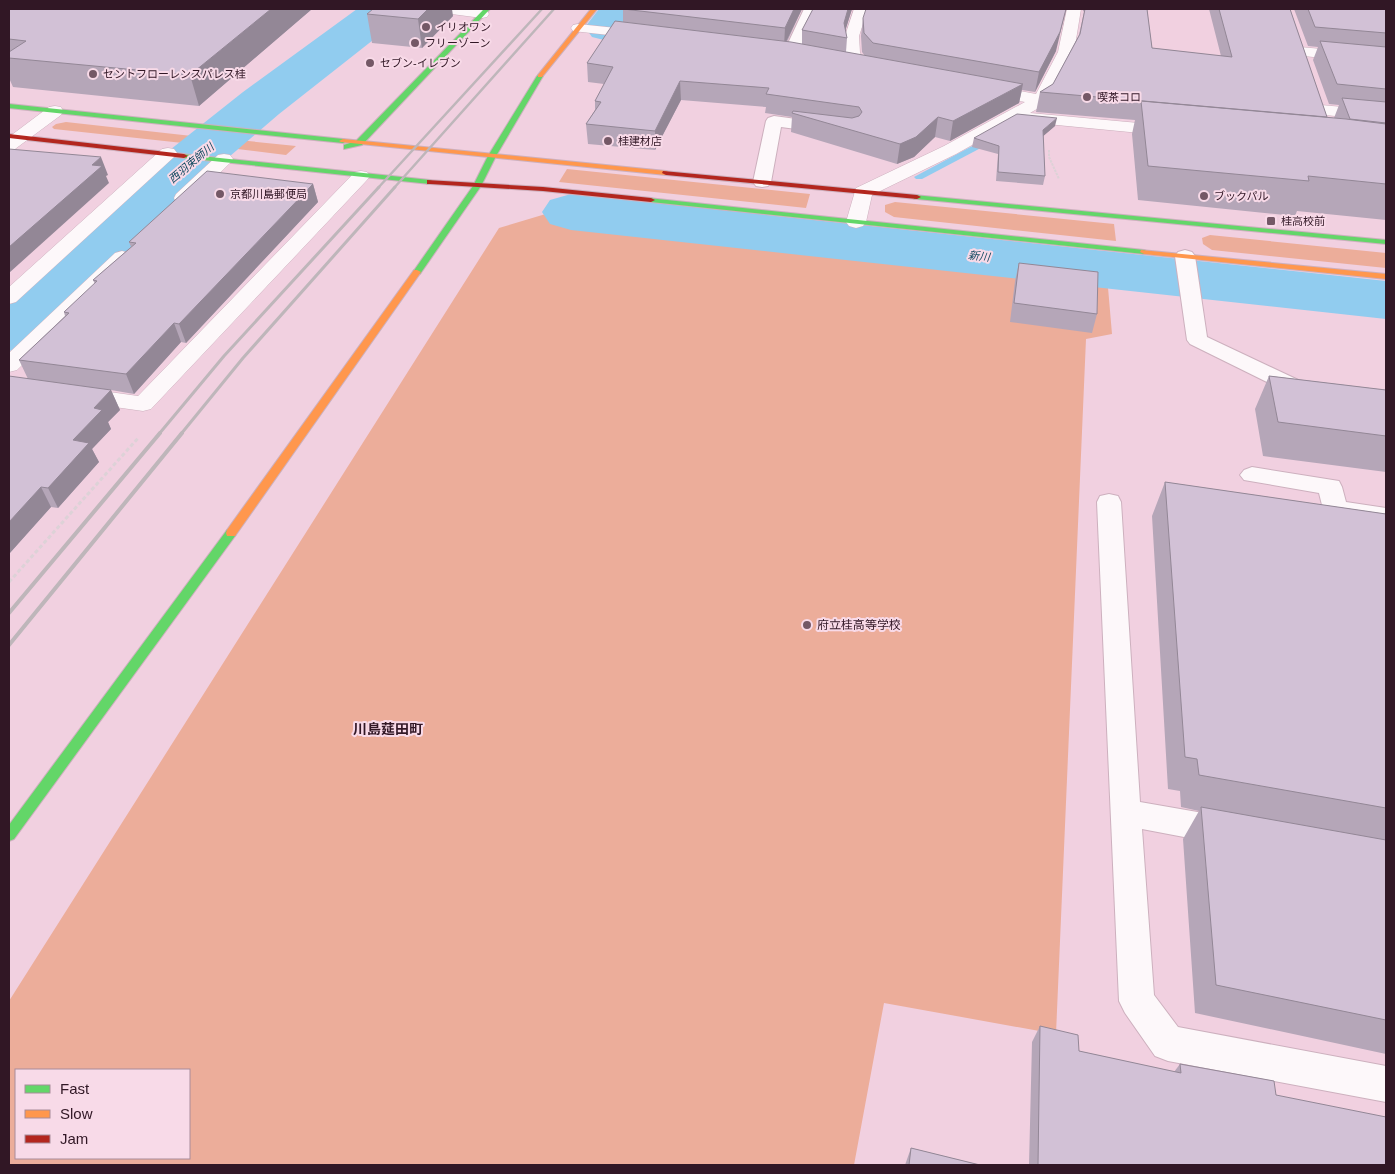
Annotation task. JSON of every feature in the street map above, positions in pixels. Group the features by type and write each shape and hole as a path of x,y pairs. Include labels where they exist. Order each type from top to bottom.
{"street":[{"path":"444,9 485,11"},
{"path":"9,835 184,599 477,186 492,156 536,81 586,28 594,9"},
{"path":"861,9 852,36 852,54 864,68"},
{"path":"332,152 360,143 485,11"},
{"path":"863,192 950,150 1041,100 1066,52 1075,11 1055,11"},
{"path":"586,28 664,37"},
{"path":"1295,35 1306,69"},
{"path":"772,51 809,57"},
{"path":"1300,52 1386,60"},
{"path":"836,62 884,71"},
{"path":"972,87 1041,100"},
{"path":"1315,93 1327,128"},
{"path":"9,106 1165,224 1386,242"},
{"path":"1321,110 1386,116"},
{"path":"12,140 55,111"},
{"path":"1012,116 1185,132"},
{"path":"12,140 218,158 361,176 477,186 543,189 856,222 1175,252 1386,277"},
{"path":"9,298 175,154"},
{"path":"171,210 218,158"},
{"path":"286,166 314,158"},
{"path":"9,385 143,404 361,176"},
{"path":"856,222 863,192"},
{"path":"9,365 136,244"}],"lane":[{"path":"790,54 811,9"},
{"path":"762,182 774,121 841,130"},
{"path":"1175,252 1197,340 1316,398"},
{"path":"1252,475 1330,487 1335,509 1386,516"},
{"path":"1109,502 1137,1001 1168,1043 1386,1084"},
{"path":"1125,813 1251,836"}],"path":[{"path":"1049,120 1049,157 1060,182"}],"shaded area":[{"path":"66,122 201,137 192,144 54,129 52,127"},
{"path":"238,140 296,146 286,155 229,148"},
{"path":"567,169 810,194 806,208 559,182"},
{"path":"895,202 1114,224 1116,241 894,217 885,212 885,205"},
{"name":"府立桂高等学校","path":"549,213 1107,276 1112,334 1086,339 1056,1034 884,1003 854,1165 9,1165 9,1001 499,228"},
{"path":"1210,235 1386,253 1386,268 1212,250 1203,244 1202,238"}],"building":[{"path":"9,9 271,9 190,75 9,58 9,52 26,41 9,39"},
{"path":"373,9 428,9 418,19 367,14"},
{"path":"623,9 794,9 785,28"},
{"path":"813,9 848,9 844,23 847,38 802,30"},
{"path":"866,9 1066,9 1060,32 1039,72 873,43 864,33 863,18"},
{"path":"1085,9 1147,9 1152,48 1232,57 1219,9 1290,9 1327,117 1040,92 1053,84 1080,34"},
{"path":"1308,9 1386,9 1386,33 1315,27"},
{"path":"615,21 791,42 1023,84 953,121 938,117 916,137 900,144 792,113 793,111 852,118 859,116 862,112 859,107 766,94 769,88 680,81 655,131 586,124 601,102 595,101 613,67 587,63"},
{"path":"1320,41 1386,47 1386,89 1337,84"},
{"path":"1342,98 1386,102 1386,123 1350,119"},
{"path":"1141,101 1386,124 1386,184 1308,176 1309,181 1148,166"},
{"path":"1017,114 1057,118 1043,130 1045,176 998,172 999,146 974,138"},
{"path":"9,149 101,157 92,165 102,166 9,247"},
{"path":"207,171 313,184 179,324 174,323 126,374 19,360 69,313 64,312 97,281 93,280 136,243 129,242"},
{"path":"1019,263 1098,272 1097,314 1014,303"},
{"path":"9,376 111,390 94,408 102,410 73,440 89,443 48,488 41,487 9,522"},
{"path":"1269,376 1386,390 1386,436 1278,422"},
{"path":"1165,482 1386,514 1386,808 1199,775 1197,759 1185,757"},
{"path":"1201,807 1386,840 1386,1020 1216,985"},
{"path":"1040,1026 1078,1035 1079,1051 1181,1073 1180,1064 1274,1081 1276,1095 1386,1117 1386,1165 1038,1165"},
{"path":"911,1148 980,1165 909,1165"}],"waterway":[{"name":"西羽束師川","path":"9,331 181,169 261,103 385,9"},
{"name":"新川","path":"608,27 622,9"},
{"path":"919,177 991,139"},
{"name":"新川","path":"571,212 1386,300"}],"railway":[{"path":"378,188 542,9"},
{"path":"394,188 554,9"},
{"path":"159,434 224,356 379,187"},
{"path":"181,434 243,358 395,187"},
{"path":"9,613 160,433"},
{"path":"9,645 182,433"}],"traffic: fast":[{"path":"347,147 359,143 487,9"},
{"path":"417,272 477,186 492,156 540,76"},
{"path":"9,106 343,141"},
{"path":"184,156 430,182"},
{"path":"917,197 1386,242"},
{"path":"651,200 1144,252"},
{"path":"9,835 231,533"}],"traffic: slow":[{"path":"540,76 594,9"},
{"path":"343,141 666,173"},
{"path":"1144,252 1386,277"},
{"path":"231,533 417,272"}],"traffic: jam":[{"path":"9,136 184,156"},
{"path":"666,173 917,197"},
{"path":"430,182 543,189 651,200"}],"place":[{"name":"イリオワン","path":"426,27"},
{"name":"フリーゾーン","path":"415,43"},
{"name":"セブン-イレブン","path":"370,63"},
{"name":"セントフローレンスパレス桂","path":"93,74"},
{"name":"喫茶コロ","path":"1087,97"},
{"name":"桂建材店","path":"608,141"},
{"name":"京都川島郵便局","path":"220,194"},
{"name":"ブックパル","path":"1204,196"},
{"name":"桂高校前","path":"1271,221"},
{"name":"府立桂高等学校","path":"807,625"}],"district":[{"name":"川島莚田町","path":"388,729"}]}
